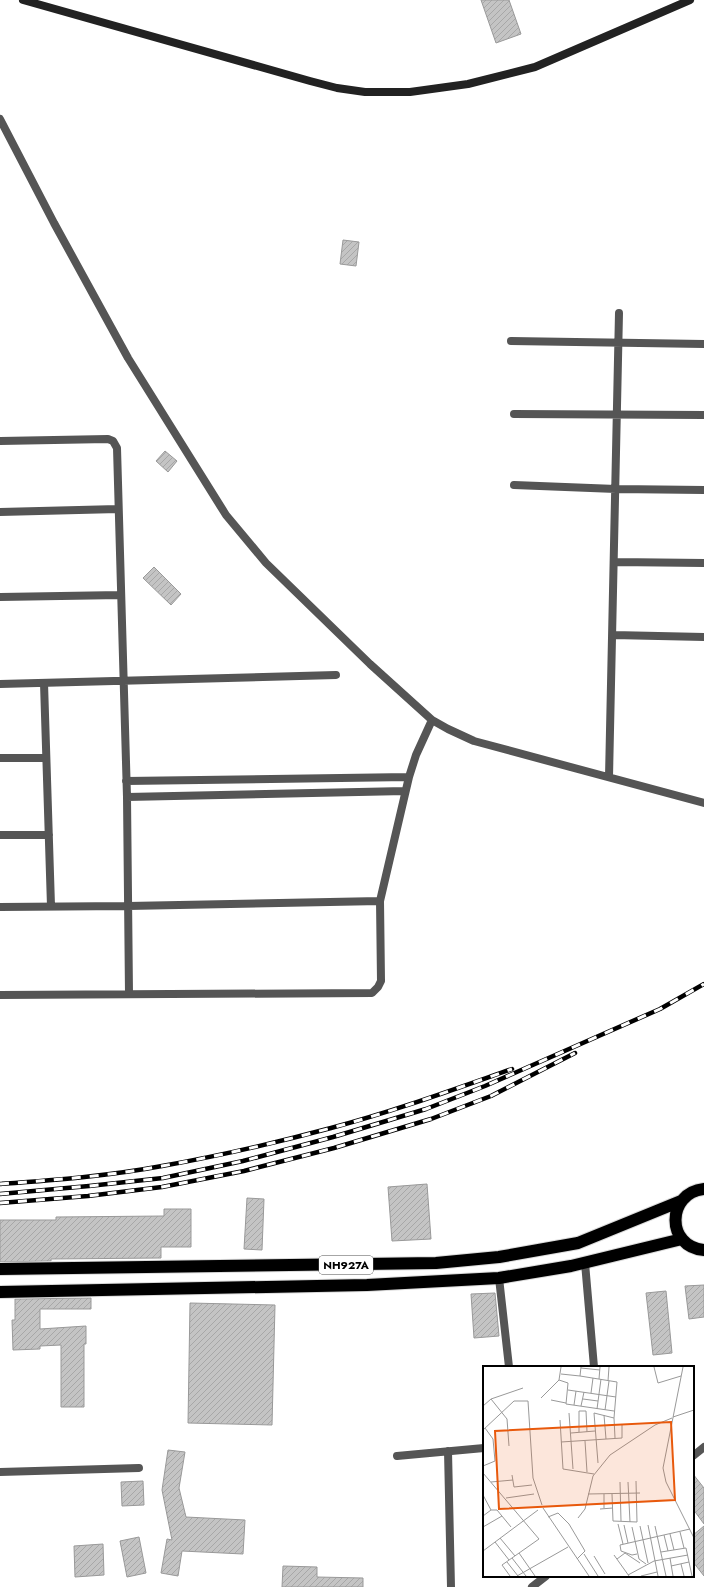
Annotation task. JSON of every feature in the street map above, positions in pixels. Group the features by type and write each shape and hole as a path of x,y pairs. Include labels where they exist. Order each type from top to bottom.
{"highway":[{"name":"NH927A","path":"0,1269 436,1263 499,1257 578,1243 681,1201 689,1194 704,1189"},
{"path":"681,1201 675,1220 677,1230 682,1239 689,1245 704,1250"},
{"name":"NH927A","path":"0,1292 367,1285 499,1278 585,1263 682,1239"}],"main road":[{"path":"23,0 337,88 366,92 410,92 468,84 535,67 690,0"}],"street":[{"path":"0,119 128,358 226,515 266,563 370,664 432,720 474,741 704,802"},
{"path":"609,777 619,313"},
{"path":"511,341 704,344"},
{"path":"514,414 704,415"},
{"path":"0,440 108,438 113,441 117,448 127,797 129,994"},
{"path":"514,486 704,490"},
{"path":"0,512 118,509"},
{"path":"614,562 704,563"},
{"path":"0,597 121,595"},
{"path":"613,635 704,637"},
{"path":"0,684 336,675"},
{"path":"44,683 51,906"},
{"path":"0,995 372,992 381,982 380,901 409,776 416,755 432,720"},
{"path":"0,758 46,758"},
{"path":"126,781 409,776"},
{"path":"127,797 405,791"},
{"path":"0,835 49,835"},
{"path":"0,907 380,901"},
{"path":"585,1263 594,1366"},
{"path":"499,1278 509,1366"},
{"path":"694,1455 704,1447"},
{"path":"397,1456 483,1448"},
{"path":"448,1451 451,1587"},
{"path":"0,1472 139,1468"},
{"path":"532,1587 545,1577"}],"building":[{"path":"481,0 509,0 521,34 496,43"},
{"path":"343,240 359,242 356,266 340,264"},
{"path":"165,451 177,461 168,472 156,461"},
{"path":"154,567 181,594 171,605 143,578"},
{"path":"427,1184 431,1239 392,1241 388,1187"},
{"path":"247,1198 264,1199 262,1250 244,1249"},
{"path":"164,1209 191,1209 191,1247 161,1247 161,1258 51,1259 51,1261 0,1262 0,1220 56,1220 56,1217 164,1216"},
{"path":"704,1285 704,1317 689,1319 685,1286"},
{"path":"666,1291 672,1353 653,1355 646,1293"},
{"path":"495,1293 499,1336 474,1338 471,1294"},
{"path":"91,1298 91,1309 40,1309 40,1329 86,1326 86,1344 84,1344 84,1407 61,1407 61,1345 40,1346 40,1349 13,1350 12,1320 15,1320 15,1299"},
{"path":"190,1303 275,1305 272,1425 188,1423"},
{"path":"168,1450 185,1452 179,1488 186,1517 245,1520 243,1554 182,1551 178,1576 161,1573 167,1539 172,1540 162,1490"},
{"path":"694,1475 704,1488 704,1524 694,1510"},
{"path":"143,1481 144,1505 122,1506 121,1482"},
{"path":"704,1526 704,1576 694,1563 694,1534"},
{"path":"139,1537 146,1573 127,1577 120,1541"},
{"path":"103,1544 104,1575 75,1577 74,1546"},
{"path":"283,1566 317,1567 317,1577 363,1578 363,1587 282,1587"}],"railway":[{"path":"0,1194 163,1178 243,1161 333,1137 426,1109 485,1086 660,1009 704,984"},
{"path":"0,1203 88,1196 162,1187 244,1171 334,1148 431,1119 491,1096 575,1053"},
{"path":"0,1184 102,1175 183,1162 247,1149 354,1122 512,1069"}]}
